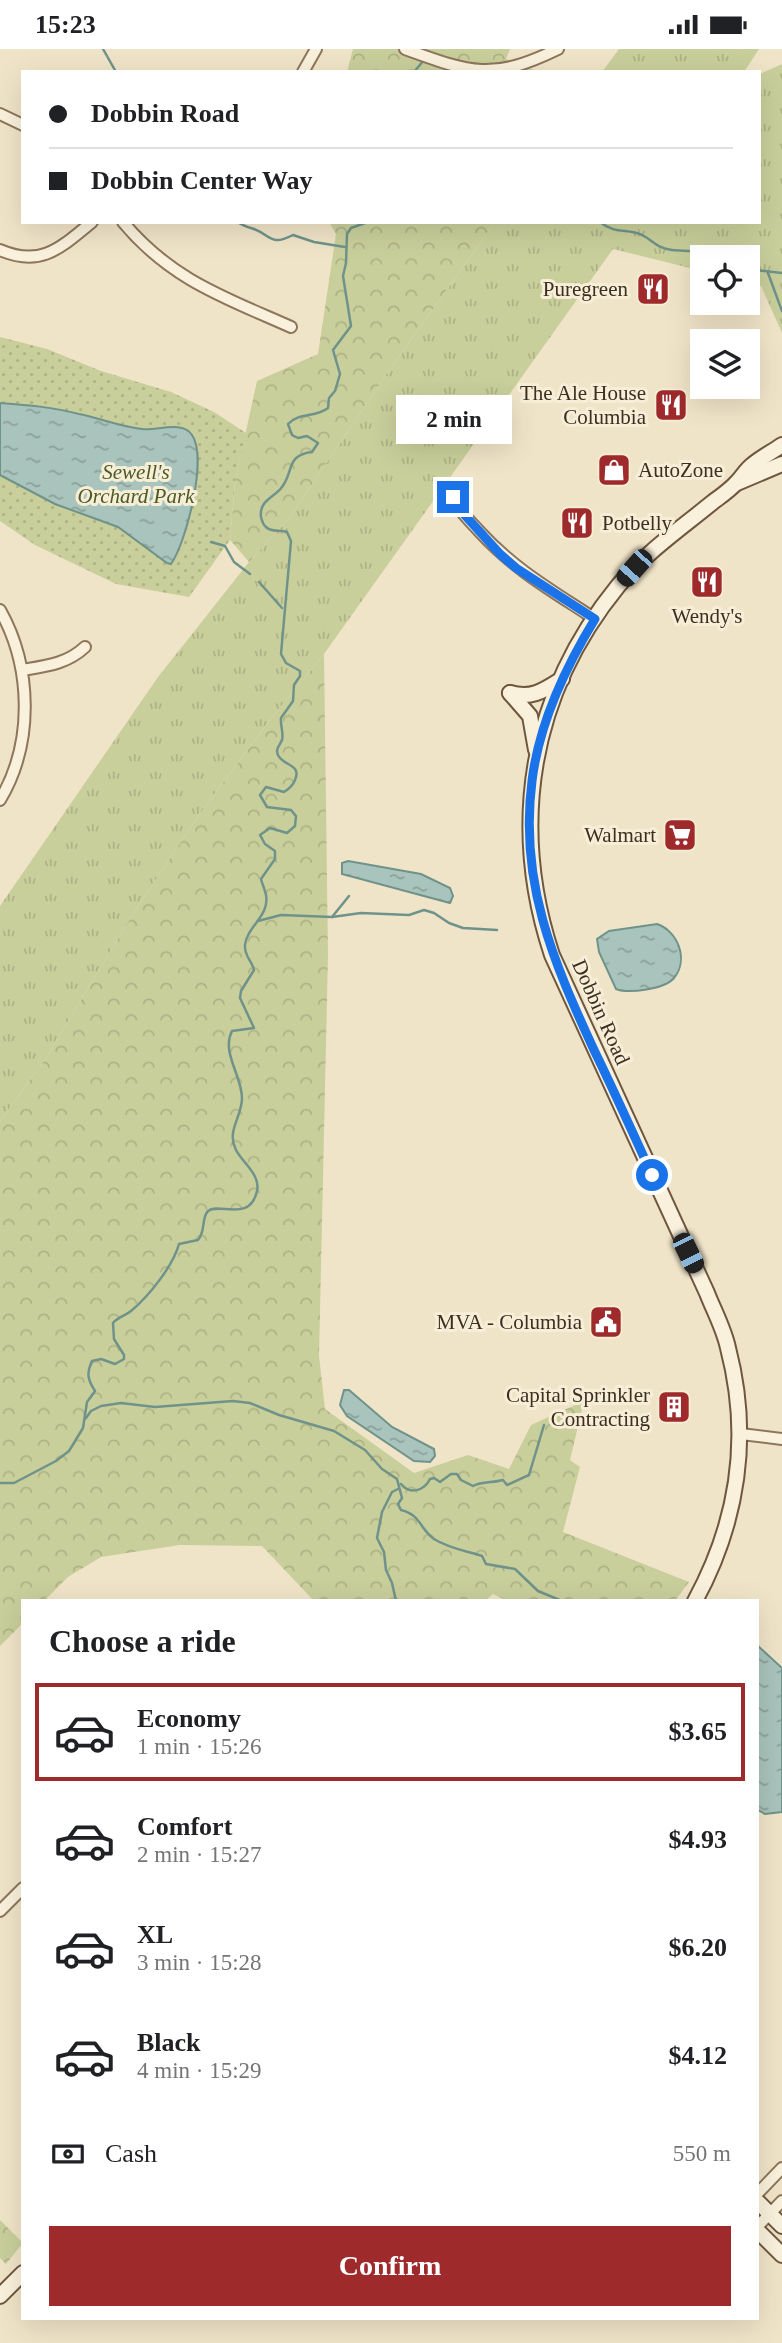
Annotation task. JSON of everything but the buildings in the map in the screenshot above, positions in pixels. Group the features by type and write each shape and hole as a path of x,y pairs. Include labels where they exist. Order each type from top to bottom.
{"street":[{"path":"304,70 316,49"},
{"path":"405,49 467,69 480,70"},
{"path":"498,70 518,67 558,49"},
{"path":"0,114 21,124"},
{"path":"0,250 24,257 43,256 61,247 90,224"},
{"path":"125,224 151,253 194,284 291,327"},
{"name":"Dobbin Road","path":"696,1599 708,1577 735,1498 740,1434 733,1368 719,1324 561,977 544,930 534,890 529,839 532,779 537,755 562,679 595,619 617,587 648,555 736,484 751,466 782,446"},
{"name":"Dobbin Road","path":"736,484 782,464"},
{"path":"453,497 461,511 516,568 595,619"},
{"path":"0,610 8,625 22,670 25,722 21,745 0,800"},
{"path":"22,670 70,660 86,647"},
{"path":"537,755 530,716 510,693 532,696 562,679"},
{"path":"740,1434 782,1439"},
{"path":"0,1911 21,1890"},
{"path":"759,2192 782,2168"},
{"path":"759,2227 782,2201"},
{"path":"759,2203 782,2226"},
{"path":"759,2229 782,2255"},
{"path":"0,2296 21,2275"}],"green space":[{"path":"353,49 510,49 506,59 534,70 348,70"},
{"path":"619,49 759,49 745,70 603,70"},
{"path":"782,64 782,333 760,286 760,245 690,245 690,268 613,249 324,654 266,725 197,818 136,909 46,1058 0,1121 0,906 158,677 249,562 290,517 386,375 494,224 761,224 761,74"},
{"path":"330,224 494,224 386,375 290,517 249,562 230,540 235,481 257,381 318,354 336,234"},
{"name":"Sewell's Orchard Park","path":"0,337 47,349 101,371 171,392 214,412 246,433 235,481 230,540 189,597 116,584 35,545 0,521"},
{"path":"324,654 328,955 319,1356 325,1409 414,1473 468,1455 509,1469 531,1425 584,1401 570,1460 580,1467 563,1532 689,1582 676,1599 503,1599 493,1594 487,1599 312,1599 262,1546 180,1545 101,1557 68,1577 46,1599 21,1599 21,1625 0,1646 0,1121 46,1058 136,909 197,818 266,725"},
{"path":"0,2220 21,2241 21,2245 6,2264 0,2258"}],"water":[{"path":"0,403 59,410 134,428 176,427 188,431 196,446 196,480 183,538 171,564 118,527 55,504 0,475"},
{"path":"348,861 421,874 450,888 453,896 450,903 342,874 342,863"},
{"path":"657,924 671,933 679,947 681,963 674,978 663,985 646,989 616,989 599,952 597,939 609,931"},
{"path":"344,1390 349,1390 392,1427 434,1449 435,1456 430,1462 414,1461 347,1416 340,1405"},
{"path":"759,1647 782,1668 782,1812 765,1814 759,1811"}],"waterway":[{"path":"103,49 115,70"},
{"path":"416,70 424,60"},
{"path":"242,224 276,240 293,235 345,247"},
{"path":"0,1483 14,1483 56,1461 69,1451 83,1428 87,1402 95,1391 89,1377 92,1361 101,1359 115,1364 124,1359 114,1339 113,1323 131,1311 153,1289 172,1262 179,1244 198,1240 208,1211 241,1209 253,1201 257,1191 254,1174 233,1143 242,1098 230,1056 229,1039 232,1031 254,1028 240,998 241,991 254,970 245,945 265,909 266,895 261,879 275,859 275,851 265,844 260,835 270,828 287,833 295,826 296,816 291,810 267,807 260,795 266,787 284,792 295,780 296,771 280,759 277,751 282,740 281,718 293,701 294,685 300,676 300,671 286,663 281,654 291,541 287,532 271,530 265,526 261,511 286,481 294,460 312,452 318,443 307,436 298,438 292,435 288,424 292,420 328,408 329,398 335,391 340,374 333,350 351,326 343,276 347,234 351,228 362,224"},
{"path":"603,224 611,229 642,235 667,249 690,251"},
{"path":"760,270 782,273"},
{"path":"768,273 782,311"},
{"path":"211,542 225,546 234,562 250,574"},
{"path":"259,582 282,608"},
{"path":"332,917 349,896"},
{"path":"258,921 281,915 409,915 424,910 463,928 497,930"},
{"path":"86,1418 91,1411 101,1406 121,1403 155,1407 233,1401 250,1403 279,1415 334,1431 365,1450 382,1469 397,1479 402,1498 398,1504 401,1510 416,1518 434,1539 482,1556 486,1564 515,1569 538,1591 557,1599"},
{"path":"401,1484 408,1490 417,1490 430,1479 434,1478 440,1482 451,1474 457,1474 461,1480 473,1486 503,1480 507,1485 529,1475 544,1425"},
{"path":"396,1599 386,1570 384,1552 377,1538 382,1512 392,1492 398,1489"}],"place":[{"name":"Puregreen","path":"653,289"},
{"name":"The Ale House Columbia","path":"671,405"},
{"name":"AutoZone","path":"614,470"},
{"name":"Potbelly","path":"577,523"},
{"name":"Wendy's","path":"707,582"},
{"name":"Walmart","path":"680,835"},
{"name":"MVA - Columbia","path":"606,1322"},
{"name":"Capital Sprinkler Contracting","path":"674,1407"}],"route":[{"path":"453,497 461,511 516,568 595,619 575,651 562,679 537,755 529,812 531,871 544,930 561,977 652,1175"}]}
